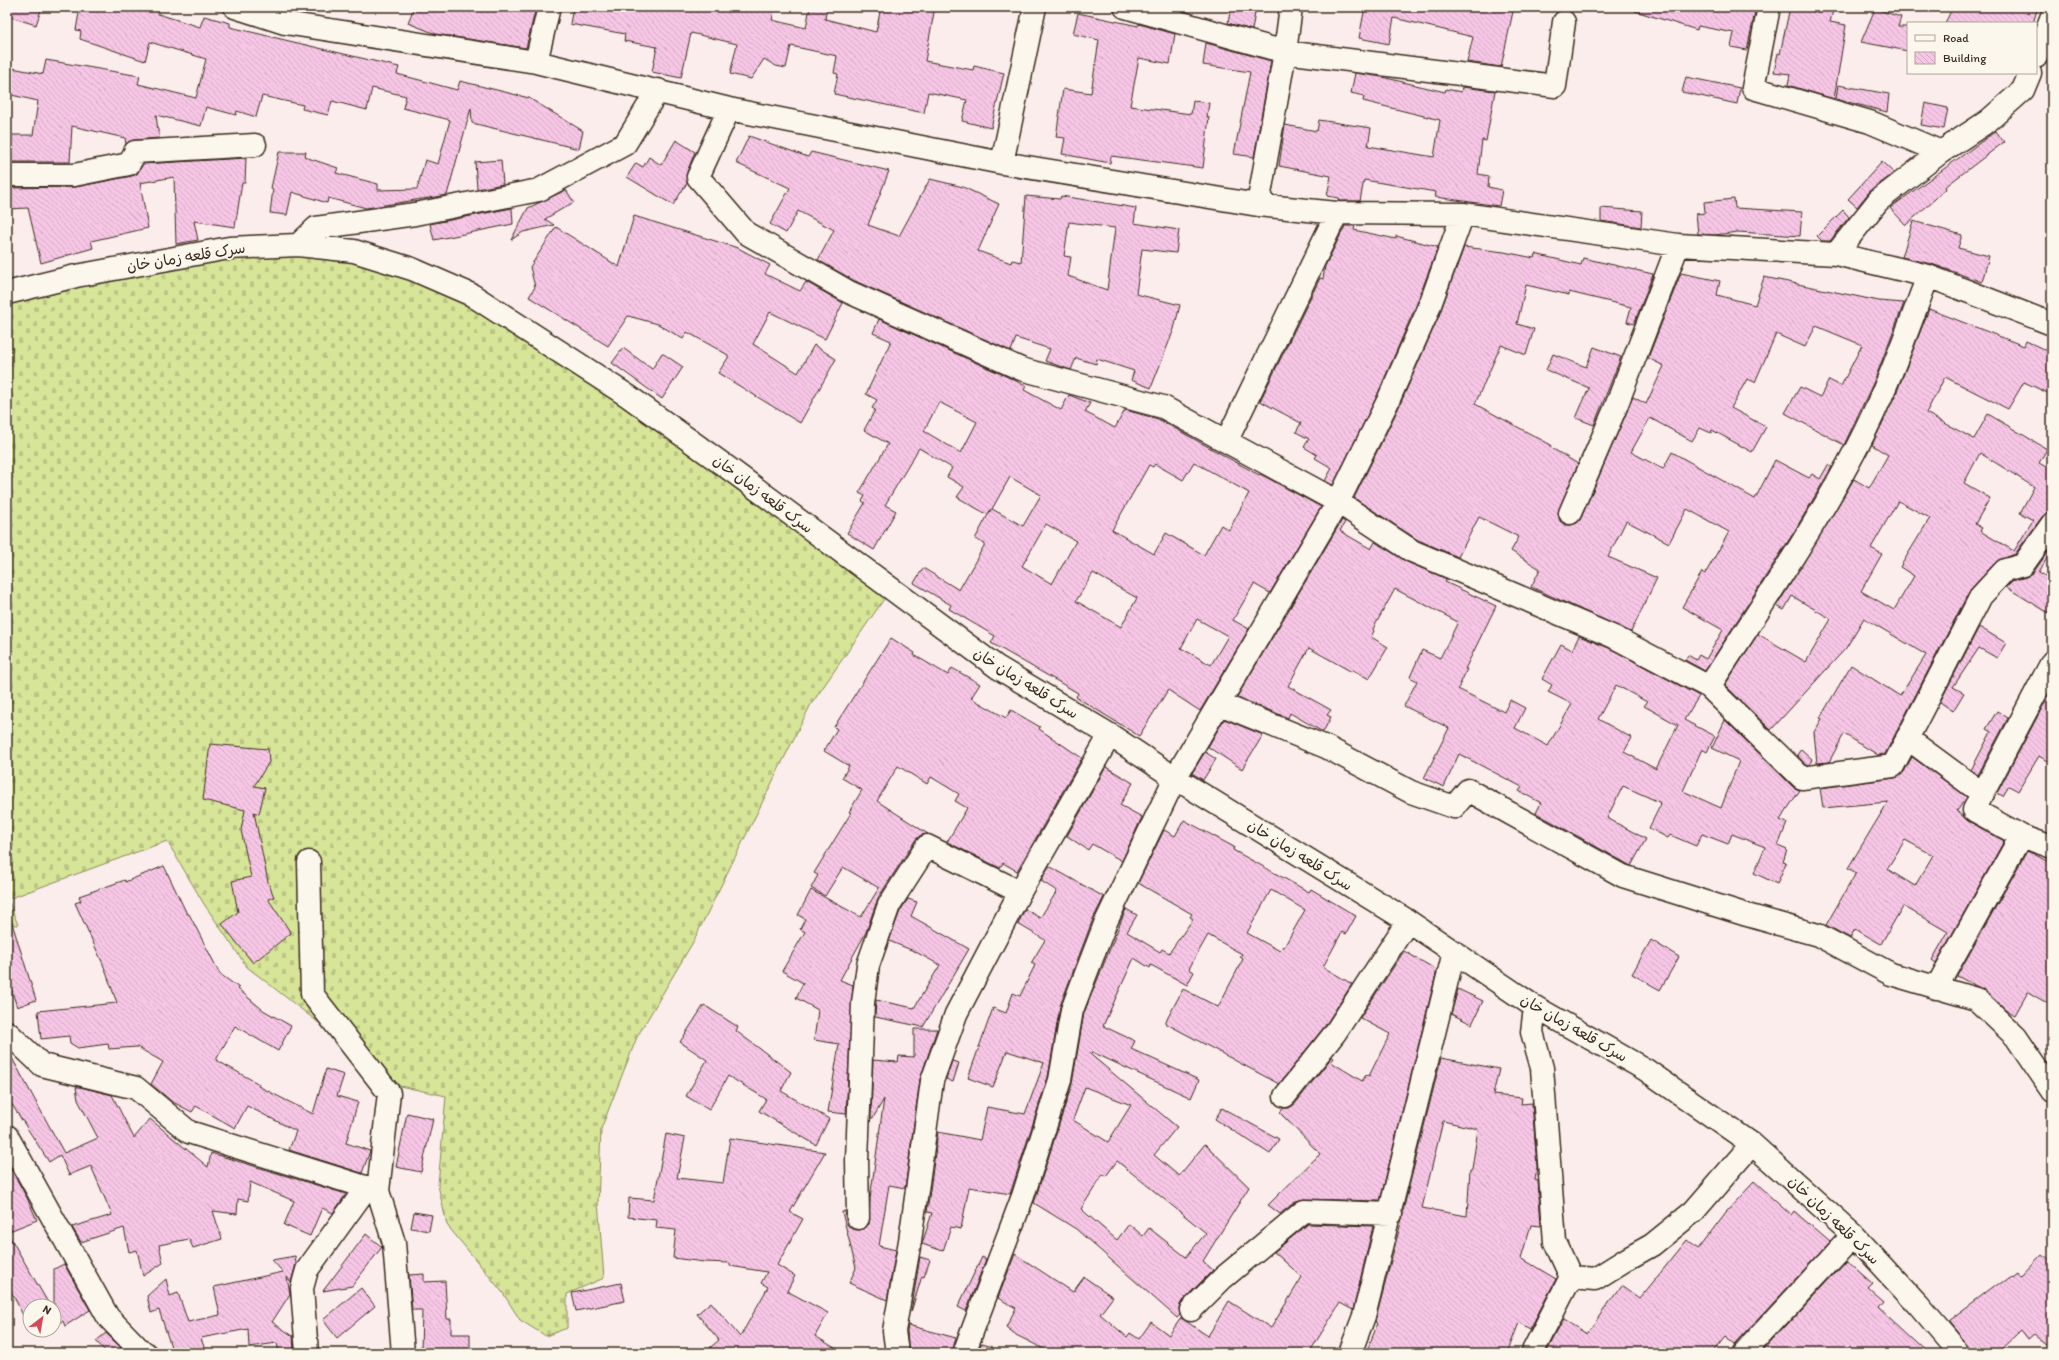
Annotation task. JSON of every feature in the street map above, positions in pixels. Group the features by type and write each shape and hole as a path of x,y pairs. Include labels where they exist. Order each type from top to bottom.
{"street":[{"path":"235,7 290,15 536,62 658,90 729,109 1002,163 1258,205 1337,213 1463,214 1678,245 1836,254 1928,276 2052,324"},
{"path":"536,62 549,7"},
{"path":"1002,163 1035,7"},
{"path":"1125,7 1285,52 1556,86 1564,22"},
{"path":"1258,205 1285,52 1291,7"},
{"path":"1769,7 1753,88 1870,122 1941,152"},
{"path":"2037,54 2052,16"},
{"path":"1836,254 1878,201 1941,152 1988,121 2023,90 2030,74"},
{"path":"298,245 316,228 415,214 539,190 625,144 658,90"},
{"path":"729,109 698,177 746,233 849,292 1021,369 1162,407 1227,440 1338,502 1412,551 1614,637 1709,687 1802,778 1893,766 1982,596 2005,570 2023,566 2052,524"},
{"path":"7,175 74,175 129,164 135,152 256,145"},
{"path":"1227,440 1337,213"},
{"path":"964,1353 1023,1196 1060,1080 1072,1010 1105,924 1176,778 1338,502 1387,403 1427,313 1463,214"},
{"name":"سرک قلعه زمان خان","path":"7,293 76,276 229,248 298,245 354,251 412,269 472,295 628,396 736,473 997,667 1110,735 1176,778 1408,921 1535,1007 1646,1070 1752,1144 1853,1235 1918,1305 1958,1353"},
{"path":"1570,512 1615,408 1678,245"},
{"path":"1709,687 1813,528 1857,446 1889,380 1928,276"},
{"path":"2052,662 1974,810 2021,836 2052,847"},
{"path":"1220,704 1326,747 1411,792 1454,807 1468,790 1623,876 1747,915 1818,934 1891,974 1976,999 2016,1037 2052,1090"},
{"path":"897,1353 894,1331 910,1241 932,1081 956,1014 1020,892 1110,735"},
{"path":"1907,738 1983,794"},
{"path":"1936,988 2021,836"},
{"path":"858,1218 857,1160 863,1003 868,965 889,905 927,846 1020,892"},
{"path":"307,1353 302,1288 304,1279 307,1270 372,1189 389,1093 312,994 309,862"},
{"path":"1285,1096 1335,1033 1408,921"},
{"path":"1350,1353 1364,1316 1391,1214 1454,952"},
{"path":"1535,1007 1532,1032 1542,1068 1555,1242 1571,1277"},
{"path":"7,1032 42,1065 136,1088 189,1132 372,1189"},
{"path":"7,1136 108,1317 140,1350 145,1353"},
{"path":"1571,1277 1595,1280 1627,1259 1652,1246 1694,1211 1752,1144"},
{"path":"372,1189 394,1243 404,1353"},
{"path":"1191,1310 1223,1278 1304,1211 1391,1214"},
{"path":"1744,1353 1853,1235"},
{"path":"1532,1353 1571,1277"}],"green space":[{"path":"298,245 472,295 891,589 810,706 693,942 637,1037 601,1129 598,1202 604,1278 567,1294 567,1328 546,1336 520,1320 503,1293 447,1225 438,1185 446,1096 400,1086 247,967 204,904 167,841 8,899 18,925 7,924 7,293"}],"building":[{"path":"7,7 42,7 36,25 7,16"},
{"path":"80,7 160,7 158,14 200,27 204,16 230,23 230,27 399,67 397,74 457,90 460,81 529,98 583,131 579,149 472,123 471,108 447,195 366,208 328,198 327,203 292,192 287,215 270,213 273,189 271,188 279,152 306,152 305,157 338,168 336,173 378,184 378,190 417,189 425,160 438,164 450,120 403,108 406,96 372,88 367,110 332,101 328,115 302,109 303,105 262,96 256,117 237,111 236,115 206,107 201,126 156,115 159,138 134,140 126,144 125,138 72,126 70,162 7,162 7,149 11,149 12,135 33,135 38,101 7,94 7,67 43,74 46,60 140,76 138,84 196,98 206,59 150,42 145,61 80,39 81,31 76,30"},
{"path":"414,7 536,7 526,48 436,34 408,23"},
{"path":"573,7 775,7 772,20 806,28 810,7 827,7 825,19 876,32 881,7 935,7 925,61 973,70 974,66 1004,73 991,128 962,121 967,100 928,92 924,113 834,94 838,74 834,73 837,56 791,46 786,68 776,66 764,59 751,79 730,74 737,44 691,33 681,78 652,72 657,47 624,41 625,34 570,24"},
{"path":"1231,7 1256,7 1252,30 1228,23"},
{"path":"1365,7 1514,7 1501,67 1467,62 1473,37 1394,18 1389,44 1359,38"},
{"path":"1636,7 1756,7 1747,50 1731,47 1734,33 1698,26 1697,30 1635,11"},
{"path":"1790,7 1834,7 1830,22 1846,25 1834,99 1788,85 1790,74 1774,72 1778,53 1780,54"},
{"path":"1953,7 2038,7 2033,22 1946,22"},
{"path":"1875,9 1901,17 1898,27 1907,27 1907,51 1861,42"},
{"path":"1078,13 1138,26 1139,24 1175,34 1170,64 1139,58 1130,106 1191,114 1193,101 1209,103 1207,117 1209,117 1203,168 1111,156 1110,163 1062,154 1065,138 1056,137 1063,89 1091,93 1099,40 1073,34"},
{"path":"1206,43 1271,61 1254,157 1234,154 1250,72 1203,65"},
{"path":"1355,73 1382,77 1445,92 1446,89 1461,92 1462,87 1495,91 1486,141 1482,140 1478,174 1489,176 1488,187 1502,190 1499,206 1435,197 1436,192 1364,180 1360,201 1338,201 1339,198 1327,196 1331,176 1279,166 1285,125 1317,131 1319,120 1371,128 1368,146 1434,157 1440,120 1363,101 1364,96 1351,93"},
{"path":"1686,77 1740,88 1737,104 1682,92"},
{"path":"1838,85 1889,94 1887,112 1836,99"},
{"path":"1925,103 1948,108 1944,129 1921,125"},
{"path":"1996,131 2004,142 1945,187 1946,189 1906,225 1890,208"},
{"path":"749,136 808,157 811,152 889,171 868,225 899,236 930,179 963,187 999,204 978,251 1011,263 1012,260 1021,262 1026,196 1060,199 1061,196 1136,208 1134,223 1179,230 1176,253 1142,249 1136,294 1180,305 1174,329 1151,388 1131,380 1134,371 1097,359 1096,364 1076,358 1071,370 1045,361 1050,349 1016,338 1011,351 855,281 818,260 834,230 798,211 786,233 770,224 790,188 736,163","holes":["1069,222 1115,228 1107,290 1068,276 1071,257 1064,256"]},
{"path":"676,140 695,152 687,172 687,183 673,205 627,177 636,163 643,167 649,157 661,165"},
{"path":"246,158 245,183 242,183 235,227 194,221 198,240 176,244 174,177 140,183 148,228 91,241 93,248 41,263 28,208 7,209 7,188 76,187 132,176 137,174 143,164"},
{"path":"501,160 503,184 477,189 475,162"},
{"path":"1882,162 1894,173 1870,191 1857,207 1848,199"},
{"path":"566,190 574,202 545,219 554,225 523,232 511,240 528,208"},
{"path":"1734,199 1735,208 1802,212 1800,236 1738,232 1715,235 1698,234 1696,214 1705,213 1704,202"},
{"path":"512,208 513,224 434,240 430,224"},
{"path":"1601,208 1642,211 1641,227 1601,221"},
{"path":"1843,210 1849,217 1830,241 1822,241 1817,236"},
{"path":"634,216 738,248 770,265 765,274 800,291 806,282 843,303 825,339 770,312 753,344 798,373 814,345 836,359 800,423 718,373 728,358 728,355 687,332 683,339 658,324 628,316 608,346 529,297 535,287 530,267 556,227 619,267"},
{"path":"1913,221 1962,235 1958,248 1989,256 1982,282 1932,264 1902,257"},
{"path":"1345,226 1355,226 1354,230 1396,239 1396,236 1438,247 1415,308 1376,398 1333,485 1325,481 1332,468 1315,458 1317,455 1304,447 1309,439 1296,432 1301,423 1260,401 1320,278 1323,279 1325,266"},
{"path":"1464,247 1504,252 1534,258 1535,254 1581,265 1583,258 1653,274 1634,324 1627,322 1631,307 1569,292 1569,295 1526,285 1517,324 1534,329 1526,355 1501,345 1475,404 1551,445 1550,447 1578,464 1558,514 1560,521 1565,525 1577,523 1581,518 1633,397 1646,404 1664,366 1648,358 1681,273 1720,281 1717,295 1755,305 1764,277 1879,301 1904,303 1875,379 1844,445 1785,413 1800,387 1820,397 1829,380 1841,386 1862,345 1816,326 1805,347 1776,334 1755,382 1747,379 1731,408 1766,427 1752,452 1712,430 1711,433 1700,428 1692,441 1650,418 1631,452 1663,469 1672,452 1755,499 1775,460 1809,478 1812,474 1820,479 1828,465 1832,467 1794,532 1705,671 1685,660 1688,655 1696,660 1699,655 1706,659 1723,630 1682,607 1702,572 1705,574 1729,532 1687,509 1669,543 1626,521 1608,557 1657,578 1631,632 1531,587 1540,569 1511,551 1519,537 1479,517 1458,557 1418,540 1354,498 1398,409 1438,318"},
{"path":"1929,309 2024,346 2026,341 2052,353 2052,395 2024,382 2008,409 1945,377 1926,413 1974,439 1988,414 2047,449 2039,463 2046,467 2052,457 2052,512 2046,513 2042,517 2015,554 1996,562 1970,590 1885,754 1878,755 1844,734 1829,762 1817,763 1814,732 1822,719 1820,718 1851,665 1900,696 1926,655 1864,618 1846,648 1771,730 1725,685 1758,634 1806,662 1831,619 1792,596 1784,610 1777,606 1854,479 1869,488 1888,455 1872,445 1898,389","holes":["1980,453 2034,487 2020,513 2033,520 2014,551 1980,531 1982,528 1975,524 1990,498 1964,483","1898,501 1930,518 1900,567 1914,576 1894,610 1861,591 1882,554 1871,548"]},
{"path":"879,319 1026,386 1024,390 1061,410 1069,395 1090,403 1085,412 1115,428 1125,410 1158,419 1259,475 1260,474 1321,507 1270,593 1254,584 1233,620 1249,629 1200,711 1168,690 1139,736 1076,697 1078,693 991,643 995,636 949,609 951,605 914,583 923,568 959,590 985,544 975,539 988,515 957,497 964,487 947,477 952,468 919,448 885,505 896,511 874,550 847,533 865,503 862,501 865,496 859,493 888,444 864,430 875,410 872,408 877,400 866,394 891,341 873,333","holes":["939,402 977,422 961,453 924,431","1194,462 1249,493 1229,530 1221,525 1204,555 1166,533 1154,554 1112,530 1149,465 1153,467 1155,464 1183,480","1010,477 1041,495 1023,526 992,509","1046,524 1076,541 1052,584 1022,566","1093,573 1137,598 1121,627 1076,601","1197,619 1228,636 1211,665 1181,648"]},
{"path":"1594,347 1621,357 1594,425 1576,418 1589,388 1546,370 1553,354 1586,367"},
{"path":"623,348 652,369 662,353 683,367 662,399 612,363"},
{"path":"1342,520 1345,522 1340,531 1371,549 1375,542 1407,562 1447,579 1445,582 1496,606 1465,669 1467,669 1458,689 1504,712 1510,700 1525,708 1515,728 1548,746 1572,704 1548,692 1552,685 1542,679 1561,644 1572,650 1579,636 1609,648 1699,696 1684,720 1715,736 1707,752 1702,749 1683,791 1721,808 1739,761 1712,748 1725,720 1793,787 1800,790 1780,820 1787,823 1778,846 1787,850 1783,862 1786,863 1777,884 1754,873 1765,847 1732,834 1728,844 1702,834 1696,846 1670,835 1668,838 1649,828 1661,804 1623,786 1607,818 1646,839 1631,866 1536,813 1541,803 1519,791 1522,787 1459,754 1444,787 1424,778 1449,728 1404,706 1417,681 1410,677 1422,650 1440,658 1458,622 1395,589 1373,629 1374,631 1371,637 1388,647 1369,679 1353,670 1352,672 1309,648 1288,686 1331,710 1327,715 1331,717 1323,732 1290,713 1288,718 1237,697","holes":["1616,685 1647,702 1644,706 1678,725 1656,769 1624,752 1632,738 1598,719"]},
{"path":"2052,546 2052,550 2039,572 2052,580 2052,615 2006,587 2012,581 2026,577 2033,573"},
{"path":"1979,627 2006,643 1997,658 1979,648 1953,687 1964,693 1953,711 1940,702"},
{"path":"891,638 915,653 914,655 948,675 952,668 980,684 971,698 1006,718 1011,710 1040,727 1039,729 1082,758 1017,871 1003,863 1000,868 947,842 967,808 955,801 959,794 931,777 927,784 898,766 877,801 928,834 921,835 916,839 878,898 866,932 840,980 853,985 846,1114 828,1112 839,1044 814,1040 818,1010 796,998 803,983 782,971 805,932 800,929 805,919 798,915 811,890 861,917 879,888 843,867 825,896 811,888 818,875 814,873 851,813 849,812 862,790 842,778 849,766 824,751 837,729 834,727"},
{"path":"2052,689 2052,764 2039,756 2018,791 2009,786 2003,796 1997,793"},
{"path":"1997,711 2008,718 1978,775 1971,770 1991,732 1986,729"},
{"path":"1224,719 1263,735 1242,769 1208,747"},
{"path":"210,744 268,749 269,762 254,786 265,788 259,814 254,812 268,882 274,897 268,899 291,933 253,963 222,924 238,912 232,881 251,877 241,830 245,810 203,800"},
{"path":"1801,749 1812,759 1810,764 1806,765 1797,755"},
{"path":"1205,752 1216,759 1203,780 1192,773"},
{"path":"1912,757 1967,797 1957,811 1968,821 2004,841 1936,963 1932,960 1948,932 1903,906 1881,944 1855,929 1850,938 1826,925 1856,873 1848,868 1888,802 1823,808 1820,788 1895,778 1904,772","holes":["1905,840 1933,855 1915,886 1887,869"]},
{"path":"1106,767 1133,783 1120,805 1142,817 1122,861 1092,844 1088,850 1067,836"},
{"path":"1184,820 1234,847 1233,850 1309,892 1311,889 1356,916 1346,934 1342,932 1323,967 1352,984 1325,1026 1279,1084 1165,1023 1183,989 1218,1007 1243,959 1240,957 1242,954 1208,935 1189,969 1194,972 1187,985 1151,965 1150,968 1134,958 1103,1026 1135,1041 1131,1049 1199,1080 1191,1098 1092,1052 1090,1054 1177,1127 1154,1155 1179,1176 1205,1144 1249,1187 1203,1261 1213,1270 1182,1301 1179,1307 1180,1315 1177,1318 1076,1229 1034,1203 1072,1084 1084,1013 1126,909 1137,915 1127,932 1160,952 1162,949 1169,953 1193,919 1190,917 1192,914 1138,883 1164,830 1175,836","holes":["1271,890 1305,910 1284,947 1283,946 1280,951 1247,933","1085,1087 1131,1105 1108,1142 1073,1120","1117,1161 1206,1233 1186,1257 1149,1228 1143,1236 1129,1224 1117,1240 1081,1209 1103,1174 1106,1176"]},
{"path":"2027,851 2052,863 2052,1006 2028,992 2015,1015 2005,1010 1984,990 1957,976"},
{"path":"164,866 187,914 189,914 220,974 239,988 238,989 263,1010 291,1026 278,1051 235,1026 216,1060 259,1084 258,1086 313,1114 326,1069 344,1075 337,1096 358,1102 346,1143 370,1151 362,1173 289,1150 296,1131 247,1106 235,1128 196,1106 192,1112 171,1101 151,1084 163,1062 137,1047 109,1049 108,1044 78,1048 70,1043 69,1036 41,1039 38,1011 117,1003 103,964 75,903 81,901 79,896 125,880 125,882"},
{"path":"1049,866 1104,897 1093,919 1060,1006 1048,1077 1010,1194 969,1187 961,1229 951,1227 943,1251 922,1244 932,1213 927,1212 938,1132 980,1140 987,1107 1025,1114 1044,1063 1007,1051 993,1087 968,1078 993,1008 1006,1013 1013,993 1020,996 1035,965 1031,963 1045,940 1018,924 1025,909 1040,918 1057,891 1041,881"},
{"path":"908,899 917,902 911,916 969,949 923,1027 875,1017 876,1000 914,1008 940,965 914,951 889,941 900,911"},
{"path":"11,920 36,1000 17,1007 7,976 7,921"},
{"path":"1651,940 1679,957 1660,990 1632,974"},
{"path":"1404,951 1437,970 1380,1201 1304,1199 1296,1201 1280,1214 1268,1205 1320,1154 1280,1113 1283,1108 1289,1108 1295,1104 1332,1057 1334,1058 1331,1062 1362,1081 1366,1075 1369,1076 1390,1034 1360,1018"},
{"path":"1458,989 1483,1001 1472,1024 1451,1014"},
{"path":"704,1005 738,1027 736,1031 791,1072 781,1091 829,1119 816,1145 759,1111 766,1099 728,1076 709,1110 686,1096 707,1060 680,1042"},
{"path":"914,1029 937,1029 920,1079 905,1188 889,1185 879,1246 896,1250 887,1300 849,1283 856,1268 842,1212 845,1211 847,1224 852,1229 864,1229 869,1224 870,1199 884,1099 873,1118 871,1118 873,1060 898,1062 899,1056 914,1057"},
{"path":"7,1049 64,1153 98,1138 78,1100 76,1087 80,1087 112,1095 134,1138 150,1119 208,1167 211,1153 346,1194 333,1213 322,1208 310,1236 284,1225 294,1201 250,1182 248,1201 238,1199 237,1214 213,1211 222,1239 193,1248 189,1239 159,1245 163,1263 143,1276 137,1250 129,1252 124,1228 81,1242 72,1227 112,1215 91,1166 69,1175 60,1155 49,1162 7,1097"},
{"path":"1441,1058 1499,1069 1493,1095 1522,1098 1521,1104 1532,1103 1537,1167 1535,1180 1538,1181 1541,1226 1531,1225 1521,1258 1556,1279 1530,1329 1519,1323 1507,1353 1366,1353 1378,1323 1375,1322","holes":["1443,1121 1478,1129 1472,1169 1470,1169 1467,1216 1422,1208"]},
{"path":"952,1061 959,1063 953,1082 946,1079"},
{"path":"1222,1108 1279,1139 1270,1154 1215,1119"},
{"path":"407,1113 433,1119 421,1172 396,1167"},
{"path":"666,1134 685,1138 677,1178 723,1183 730,1138 825,1152 790,1212 803,1219 777,1265 795,1276 787,1291 828,1313 815,1336 843,1353 704,1353 719,1340 697,1314 711,1302 740,1337 768,1287 761,1283 767,1272 730,1266 730,1263 704,1262 673,1258 676,1230 656,1228 657,1220 628,1217 629,1198 654,1200"},
{"path":"7,1162 27,1198 37,1220 7,1232"},
{"path":"1754,1182 1792,1216 1795,1212 1830,1242 1735,1344 1726,1337 1713,1353 1546,1353 1564,1319 1587,1333 1622,1285 1640,1298 1687,1240 1698,1249 1726,1212"},
{"path":"414,1212 432,1215 429,1231 411,1228"},
{"path":"1308,1224 1373,1226 1353,1310 1340,1303 1309,1353 1052,1353 1016,1335 1006,1327 1016,1308 998,1298 1015,1254 1073,1292 1084,1277 1113,1297 1100,1314 1127,1337 1130,1333 1139,1339 1151,1322 1169,1335 1181,1318 1208,1336 1229,1301 1271,1328 1302,1277 1274,1252"},
{"path":"7,1232 45,1298 22,1298 22,1313 7,1283"},
{"path":"366,1234 382,1247 352,1286 323,1291"},
{"path":"2042,1253 2052,1262 2052,1349 2034,1335 2028,1340 2021,1331 1998,1353 1973,1353 1949,1322 2017,1271 2020,1276"},
{"path":"295,1256 296,1264 291,1282 287,1277 290,1294 272,1322 293,1336 294,1353 279,1353 277,1343 249,1347 248,1329 201,1338 206,1353 173,1353 159,1310 151,1313 147,1296 166,1279 170,1296 178,1293 188,1322 220,1315 214,1287 283,1272 272,1260"},
{"path":"920,1257 930,1260 924,1277 922,1276 911,1312"},
{"path":"982,1257 986,1259 966,1311 958,1307"},
{"path":"1847,1260 1872,1282 1867,1287 1882,1300 1877,1306 1928,1353 1761,1353"},
{"path":"64,1264 90,1310 65,1326 62,1321 62,1298 54,1298 54,1269"},
{"path":"424,1274 424,1282 445,1281 447,1319 451,1319 451,1334 470,1334 470,1353 421,1353 422,1310 412,1310 409,1275"},
{"path":"621,1283 625,1301 576,1311 572,1293"},
{"path":"361,1288 375,1306 337,1338 323,1320"},
{"path":"908,1325 956,1338 952,1353 909,1353 907,1331"},
{"path":"106,1333 126,1353 107,1353 96,1341"},
{"path":"981,1344 992,1347 991,1353 977,1353"}]}
